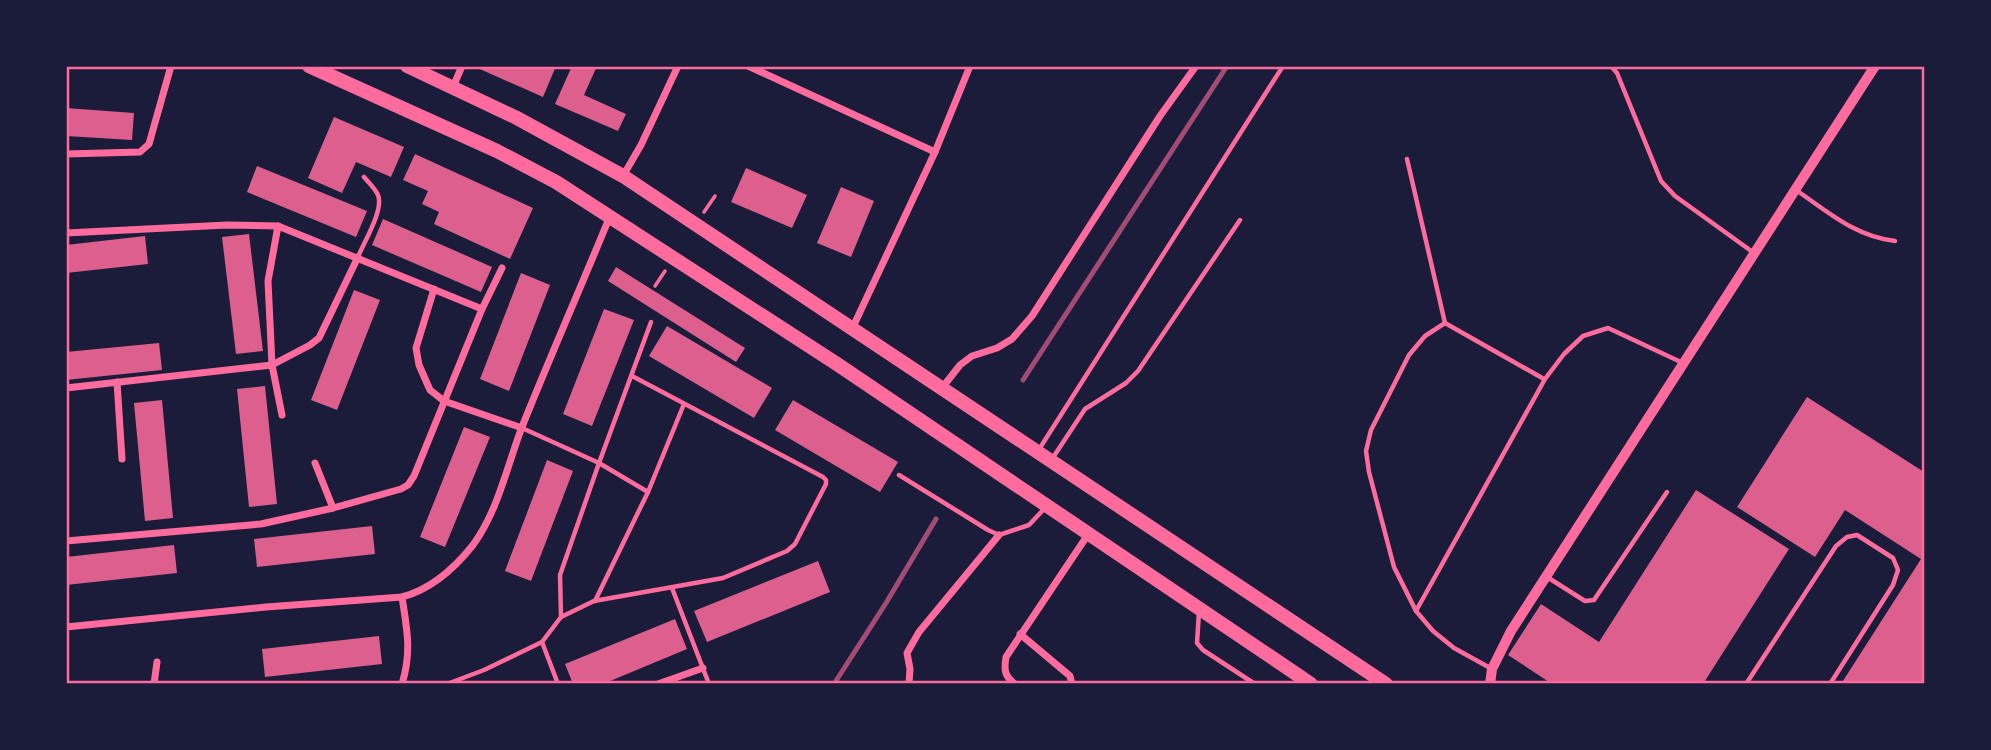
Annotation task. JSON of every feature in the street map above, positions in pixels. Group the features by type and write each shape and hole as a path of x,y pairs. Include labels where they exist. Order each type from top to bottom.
{"main road":[{"path":"309,66 497,150 556,182 1048,505 1311,684"},
{"path":"407,66 526,123 623,176 1386,684"}],"street":[{"path":"66,154 131,153 139,152 149,145 171,66"},
{"path":"453,87 462,66"},
{"path":"623,176 641,145 678,66"},
{"path":"748,66 935,152"},
{"path":"852,330 935,152 970,66"},
{"path":"942,389 960,365 972,356 997,348 1012,339 1032,316 1160,116 1196,66"},
{"path":"1490,684 1492,669 1511,631 1875,66"},
{"path":"66,626 402,597 418,593 435,583 456,565 474,543 492,509 522,428 610,216"},
{"path":"66,233 227,225 278,226 482,310"},
{"path":"278,226 268,281 272,365 282,415"},
{"path":"66,388 272,365 319,338 358,257"},
{"path":"66,541 261,524 332,508 408,485 502,268"},
{"path":"434,289 416,348 419,365 430,390 444,401 522,428"},
{"path":"117,382 122,459"},
{"path":"315,463 332,508"},
{"path":"1015,684 1008,678 1004,668 1006,657 1089,533"},
{"path":"909,684 907,653 919,632 999,536"},
{"path":"402,597 409,646 402,684"},
{"path":"1020,635 1070,676 1072,684"},
{"path":"154,684 157,662"},
{"path":"657,684 703,668"}],"lane":[{"path":"1038,451 1283,66"},
{"path":"1611,66 1617,73 1661,181 1675,196 1755,254"},
{"path":"1407,159 1445,323 1545,379"},
{"path":"358,257 379,209 380,198 364,177"},
{"path":"1796,190 1861,233 1895,241"},
{"path":"1052,460 1085,409 1126,383 1138,371 1240,220"},
{"path":"561,617 560,575 651,322"},
{"path":"1445,323 1425,336 1409,355 1371,430 1366,451 1380,518 1394,567 1416,611 1433,631 1454,648 1492,669"},
{"path":"1416,611 1545,379 1564,354 1583,336 1608,328 1684,364"},
{"path":"447,684 484,670 542,642 561,617 594,601 723,578 788,551 795,544 826,480 632,376"},
{"path":"594,601 648,492 684,404"},
{"path":"522,428 599,463 648,492"},
{"path":"900,475 999,536 1029,525 1048,505"},
{"path":"1546,576 1585,601 1594,600 1667,492"},
{"path":"1746,684 1836,546 1847,537 1857,535 1893,558 1898,570 1893,585 1830,684"},
{"path":"672,588 709,684"},
{"path":"1199,608 1198,643 1203,650 1255,684"},
{"path":"542,642 558,684"}],"path":[{"path":"695,225 715,196"},
{"path":"655,286 674,257"}],"building":[{"path":"473,66 556,66 543,97"},
{"path":"572,66 597,66 584,95 626,114 618,131 555,104"},
{"path":"66,108 134,113 132,140 66,136"},
{"path":"334,117 404,147 391,177 356,162 342,193 308,178"},
{"path":"415,154 533,208 510,259 434,224 439,212 422,204 428,191 403,180"},
{"path":"257,166 367,211 356,237 247,192"},
{"path":"746,168 807,195 792,228 731,202"},
{"path":"841,187 874,201 851,257 817,243"},
{"path":"383,219 492,267 481,292 372,245"},
{"path":"249,234 263,351 236,354 222,237"},
{"path":"145,236 148,264 66,273 66,245"},
{"path":"616,267 745,348 736,362 608,281"},
{"path":"521,273 550,285 509,391 480,379"},
{"path":"354,290 380,300 337,410 311,400"},
{"path":"604,309 634,320 592,426 563,414"},
{"path":"667,326 772,388 754,418 649,356"},
{"path":"159,343 162,370 66,380 66,352"},
{"path":"265,386 277,504 249,507 237,389"},
{"path":"1807,397 1924,472 1924,684 1841,684 1921,559 1845,510 1815,557 1737,507"},
{"path":"162,400 173,518 145,521 134,403"},
{"path":"793,400 898,462 880,492 775,430"},
{"path":"464,427 490,437 445,547 420,537"},
{"path":"547,460 573,471 531,581 505,571"},
{"path":"1696,490 1789,549 1703,684 1552,684 1508,655 1541,604 1599,642"},
{"path":"372,526 375,554 257,567 254,539"},
{"path":"174,545 177,573 66,585 66,557"},
{"path":"818,561 830,592 707,642 694,611"},
{"path":"675,619 687,649 603,684 573,684 565,664"},
{"path":"379,636 382,664 265,677 262,649"}],"railway":[{"path":"1023,380 1227,66"},
{"path":"834,684 936,519"}]}
